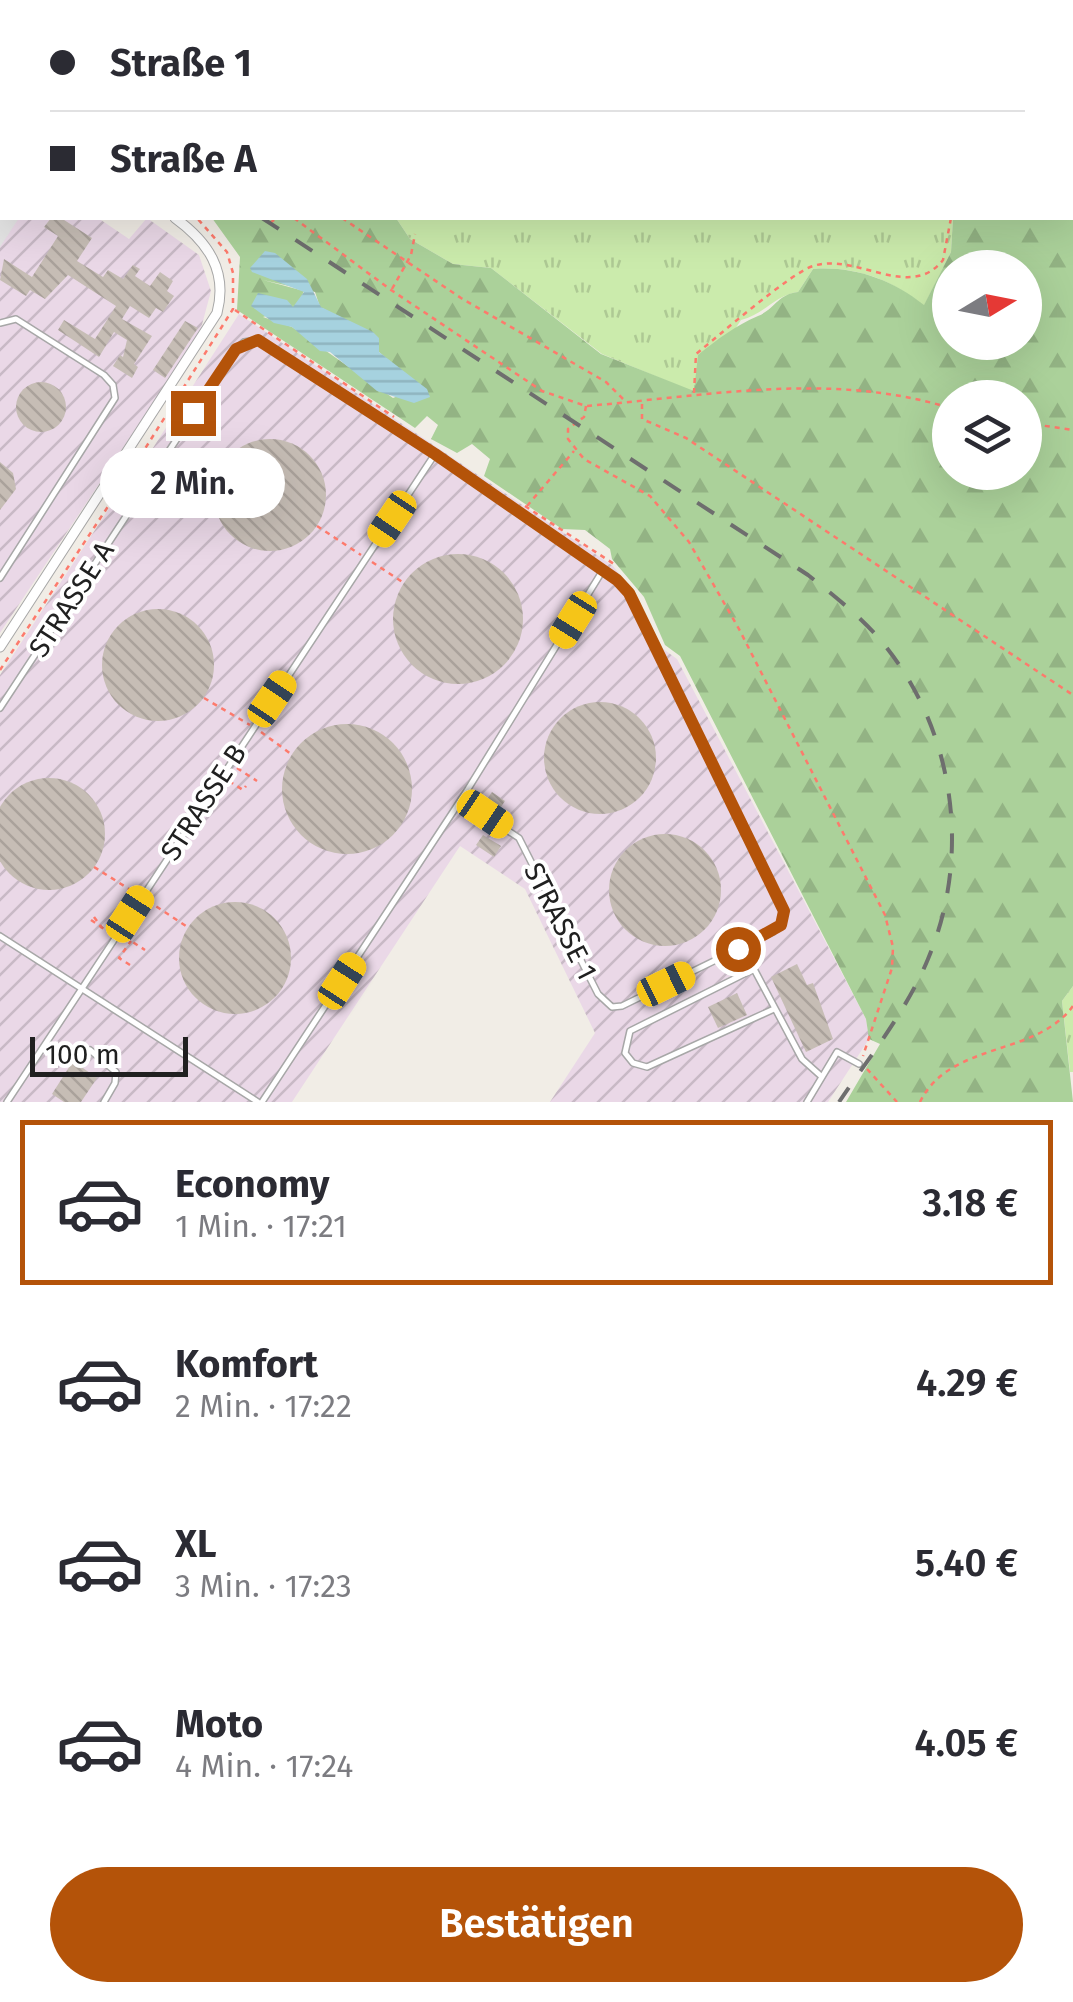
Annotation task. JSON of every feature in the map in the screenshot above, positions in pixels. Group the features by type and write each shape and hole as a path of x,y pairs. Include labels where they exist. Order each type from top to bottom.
{"street":[{"path":"0,647 218,313 221,288 212,255 177,220"}],"lane":[{"path":"0,323 16,319 104,375 113,385 114,398 0,578"},
{"name":"STRASSE 1","path":"244,342 268,344 604,569 629,593 780,902 784,911 781,925 622,1006 612,1007 598,994 519,838 461,800"},
{"name":"STRASSE A","path":"0,708 244,342"},
{"name":"STRASSE B","path":"7,1102 435,454"},
{"path":"103,490 130,508"},
{"path":"0,936 260,1102 461,800 604,569"},
{"path":"774,1009 647,1067 633,1062 626,1053 630,1030 754,970 802,1059 821,1076"},
{"path":"90,1050 116,1072 115,1083 104,1102"},
{"path":"806,1102 836,1052 859,1064"}],"path":[{"path":"270,223 274,220"},
{"path":"297,220 391,290 542,391 586,406 793,387 905,394 932,402"},
{"path":"345,220 556,357 606,382 626,402"},
{"path":"694,394 696,354 812,266 853,265 889,276 923,276 943,260 950,220"},
{"path":"391,290 406,263 414,234"},
{"path":"642,401 642,419 686,438 1073,695"},
{"path":"586,406 584,418 567,434 576,450 650,496 689,542 739,629 885,916 894,947 892,968 874,1033 859,1064 883,1082 897,1102"},
{"path":"1042,425 1073,430"},
{"path":"526,507 576,450"},
{"path":"317,526 360,554"},
{"path":"373,563 404,583"},
{"path":"204,698 246,722"},
{"path":"260,731 291,754"},
{"path":"243,772 257,781"},
{"path":"231,783 243,790 247,786"},
{"path":"94,868 133,892"},
{"path":"151,903 188,928"},
{"path":"92,919 109,932"},
{"path":"124,936 144,950"},
{"path":"130,965 120,958 131,942"},
{"path":"920,1102 926,1091 959,1062 1034,1036 1073,1006"}],"shaded area":[{"path":"0,220 101,220 129,239 145,220 150,220 199,255 211,291 200,332 0,633"},
{"path":"0,220 18,220 0,247"},
{"path":"239,314 613,566 634,592 662,648 677,659 866,1019 869,1039 828,1102 550,1102 595,1033 525,889 460,846 292,1102 0,1102 0,675 112,504 117,504"}],"green space":[{"path":"213,220 397,220 410,239 453,264 491,268 601,354 694,391 698,355 734,328 798,292 813,269 871,276 924,305 932,289 932,360 1042,360 1042,250 951,250 953,220 1073,220 1073,986 1062,1001 1073,1102 846,1102 880,1044 869,1039 866,1019 680,656 665,645 644,597 612,559 610,549 585,530 562,529 484,476 490,459 472,444 457,453 431,439 438,425 427,416 415,428 237,310 240,257","holes":["263,280 315,292 320,307 378,338 379,352 420,387 393,398 292,327 263,317 297,306 304,291"]},
{"path":"397,220 953,220 951,250 932,250 932,290 924,306 899,288 872,276 813,269 798,292 741,320 694,392 602,354 491,268 453,264 410,239"},
{"path":"1073,986 1073,1072 1070,1072 1062,1001"}],"water":[{"path":"265,251 275,253 307,279 321,307 373,332 379,338 379,352 427,389 430,397 414,403 377,391 330,352 320,351 292,327 274,323 251,306 258,293 287,300 293,307 304,292 252,272 250,268"}],"building":[{"path":"49,220 64,220 92,238 77,261 103,277 108,270 123,279 133,265 140,269 135,276 150,286 160,272 173,281 167,291 174,296 163,312 156,308 149,318 130,306 122,319 152,336 134,364 138,367 132,378 113,366 120,355 123,357 127,340 114,332 99,357 58,330 64,320 95,339 116,306 68,275 45,299 30,290 26,296 0,280 4,259 32,277 58,236 44,227"},
{"path":"185,321 198,328 165,378 153,370"},
{"path":"41,382 59,389 66,407 59,425 41,432 23,425 16,407 23,389"},
{"path":"270,439 292,443 310,455 322,473 326,495 322,517 310,535 292,547 270,551 248,547 230,535 218,517 214,495 218,473 230,455 248,443"},
{"path":"0,462 13,473 16,489 0,510"},
{"path":"458,554 483,559 504,573 518,594 523,619 518,644 504,665 483,679 458,684 433,679 412,665 398,644 393,619 398,594 412,573 433,559"},
{"path":"158,609 179,614 197,626 209,644 214,665 209,686 197,704 179,716 158,721 137,716 119,704 107,686 102,665 107,644 119,626 137,614"},
{"path":"600,702 621,707 639,719 651,737 656,758 651,779 639,797 621,809 600,814 579,809 561,797 549,779 544,758 549,737 561,719 579,707"},
{"path":"347,724 372,729 393,743 407,764 412,789 407,814 393,835 372,849 347,854 322,849 301,835 287,814 282,789 287,764 301,743 322,729"},
{"path":"60,779 80,787 96,803 104,823 104,845 96,865 70,886 49,890 28,886 9,874 -1,859 -1,809 9,794 28,782"},
{"path":"492,792 505,801 496,814 483,805"},
{"path":"665,834 686,839 704,851 716,869 721,890 716,911 704,929 686,941 665,946 644,941 626,929 614,911 609,890 614,869 626,851 644,839"},
{"path":"483,835 501,846 494,857 476,845"},
{"path":"235,902 256,906 274,919 287,937 291,958 287,979 274,997 256,1010 235,1014 214,1010 196,997 183,979 179,958 183,937 196,919 214,906"},
{"path":"797,964 807,985 813,983 833,1039 806,1052 771,977"},
{"path":"737,993 747,1015 718,1028 708,1007"},
{"path":"73,1061 97,1078 81,1102 64,1102 52,1094"}],"railway":[{"path":"265,220 808,575 877,636 903,671 924,709 939,749 952,833 950,876 942,918 919,978 839,1102"}],"route":[{"path":"193,413 236,349 244,342 258,340 435,454 617,580 629,593 784,911 781,925 773,932 738,949"}]}
